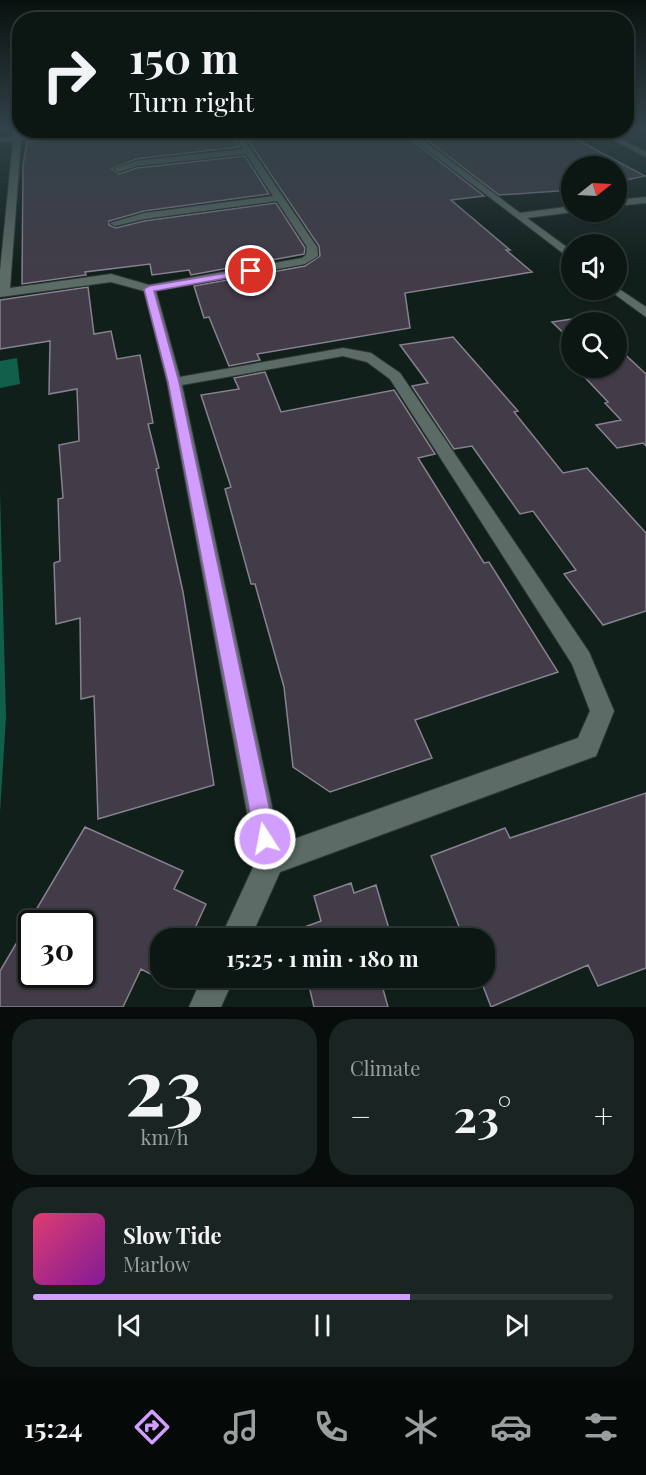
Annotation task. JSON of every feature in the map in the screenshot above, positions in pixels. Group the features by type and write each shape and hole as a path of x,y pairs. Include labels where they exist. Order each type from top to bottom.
{"street":[{"path":"12,175 4,248 2,292 111,278 149,289 305,261 312,256 312,247 263,175"},
{"path":"464,175 561,249"},
{"path":"115,223 144,216 279,198"},
{"path":"627,202 646,200"},
{"path":"518,216 561,210"},
{"path":"149,289 174,382 270,862 240,928"},
{"path":"627,299 646,313"},
{"path":"174,382 343,352 361,352 373,358 395,376 581,660 602,711 587,747 270,862"},
{"path":"205,1007 214,988"}],"shaded area":[{"path":"17,358 20,384 0,388 0,361"},
{"path":"0,491 6,717 0,812"}],"building":[{"path":"23,175 257,175 269,194 144,211 109,221 109,225 116,228 144,221 276,203 305,248 304,254 191,275 189,270 152,275 150,264 85,272 86,275 22,284"},
{"path":"271,175 457,175 484,196 451,200 510,250 506,250 532,272 405,293 410,328 257,354 260,360 229,366 209,317 204,318 194,286 305,266 320,256 319,246"},
{"path":"473,175 561,175 561,191 499,195"},
{"path":"627,175 645,176 627,180"},
{"path":"88,287 94,334 111,331 117,359 140,355 153,423 148,424 183,592 214,785 98,819 94,696 81,699 80,618 56,624 54,563 60,561 58,499 63,498 59,445 79,441 77,389 49,394 50,341 0,349 0,300"},
{"path":"561,321 561,331 552,322"},
{"path":"453,337 518,411 514,412 563,473 587,468 646,533 646,611 603,625 564,574 576,570 533,511 520,514 472,446 454,449 412,386 428,383 400,345"},
{"path":"627,356 646,374 646,446 643,443 617,448 596,425 621,420 605,403 608,402 585,378 627,378"},
{"path":"265,372 281,412 394,390 435,454 418,458 484,563 489,562 558,672 415,720 432,758 330,792 293,767 284,687 255,584 251,584 225,489 231,487 201,395 239,389 234,378"},
{"path":"646,793 646,968 598,986 588,965 491,1007 484,988 495,988 495,928 460,928 431,856 505,828 510,838"},
{"path":"85,827 183,871 174,889 206,904 195,928 150,928 150,974 141,969 123,1007 0,1007 0,971 18,941 18,988 96,988 96,910 36,910"},
{"path":"351,883 354,893 376,885 389,928 302,928 321,921 314,896"},
{"path":"309,988 383,988 388,1007 314,1007"}],"route":[{"path":"251,271 149,289 174,382 265,839"}]}
